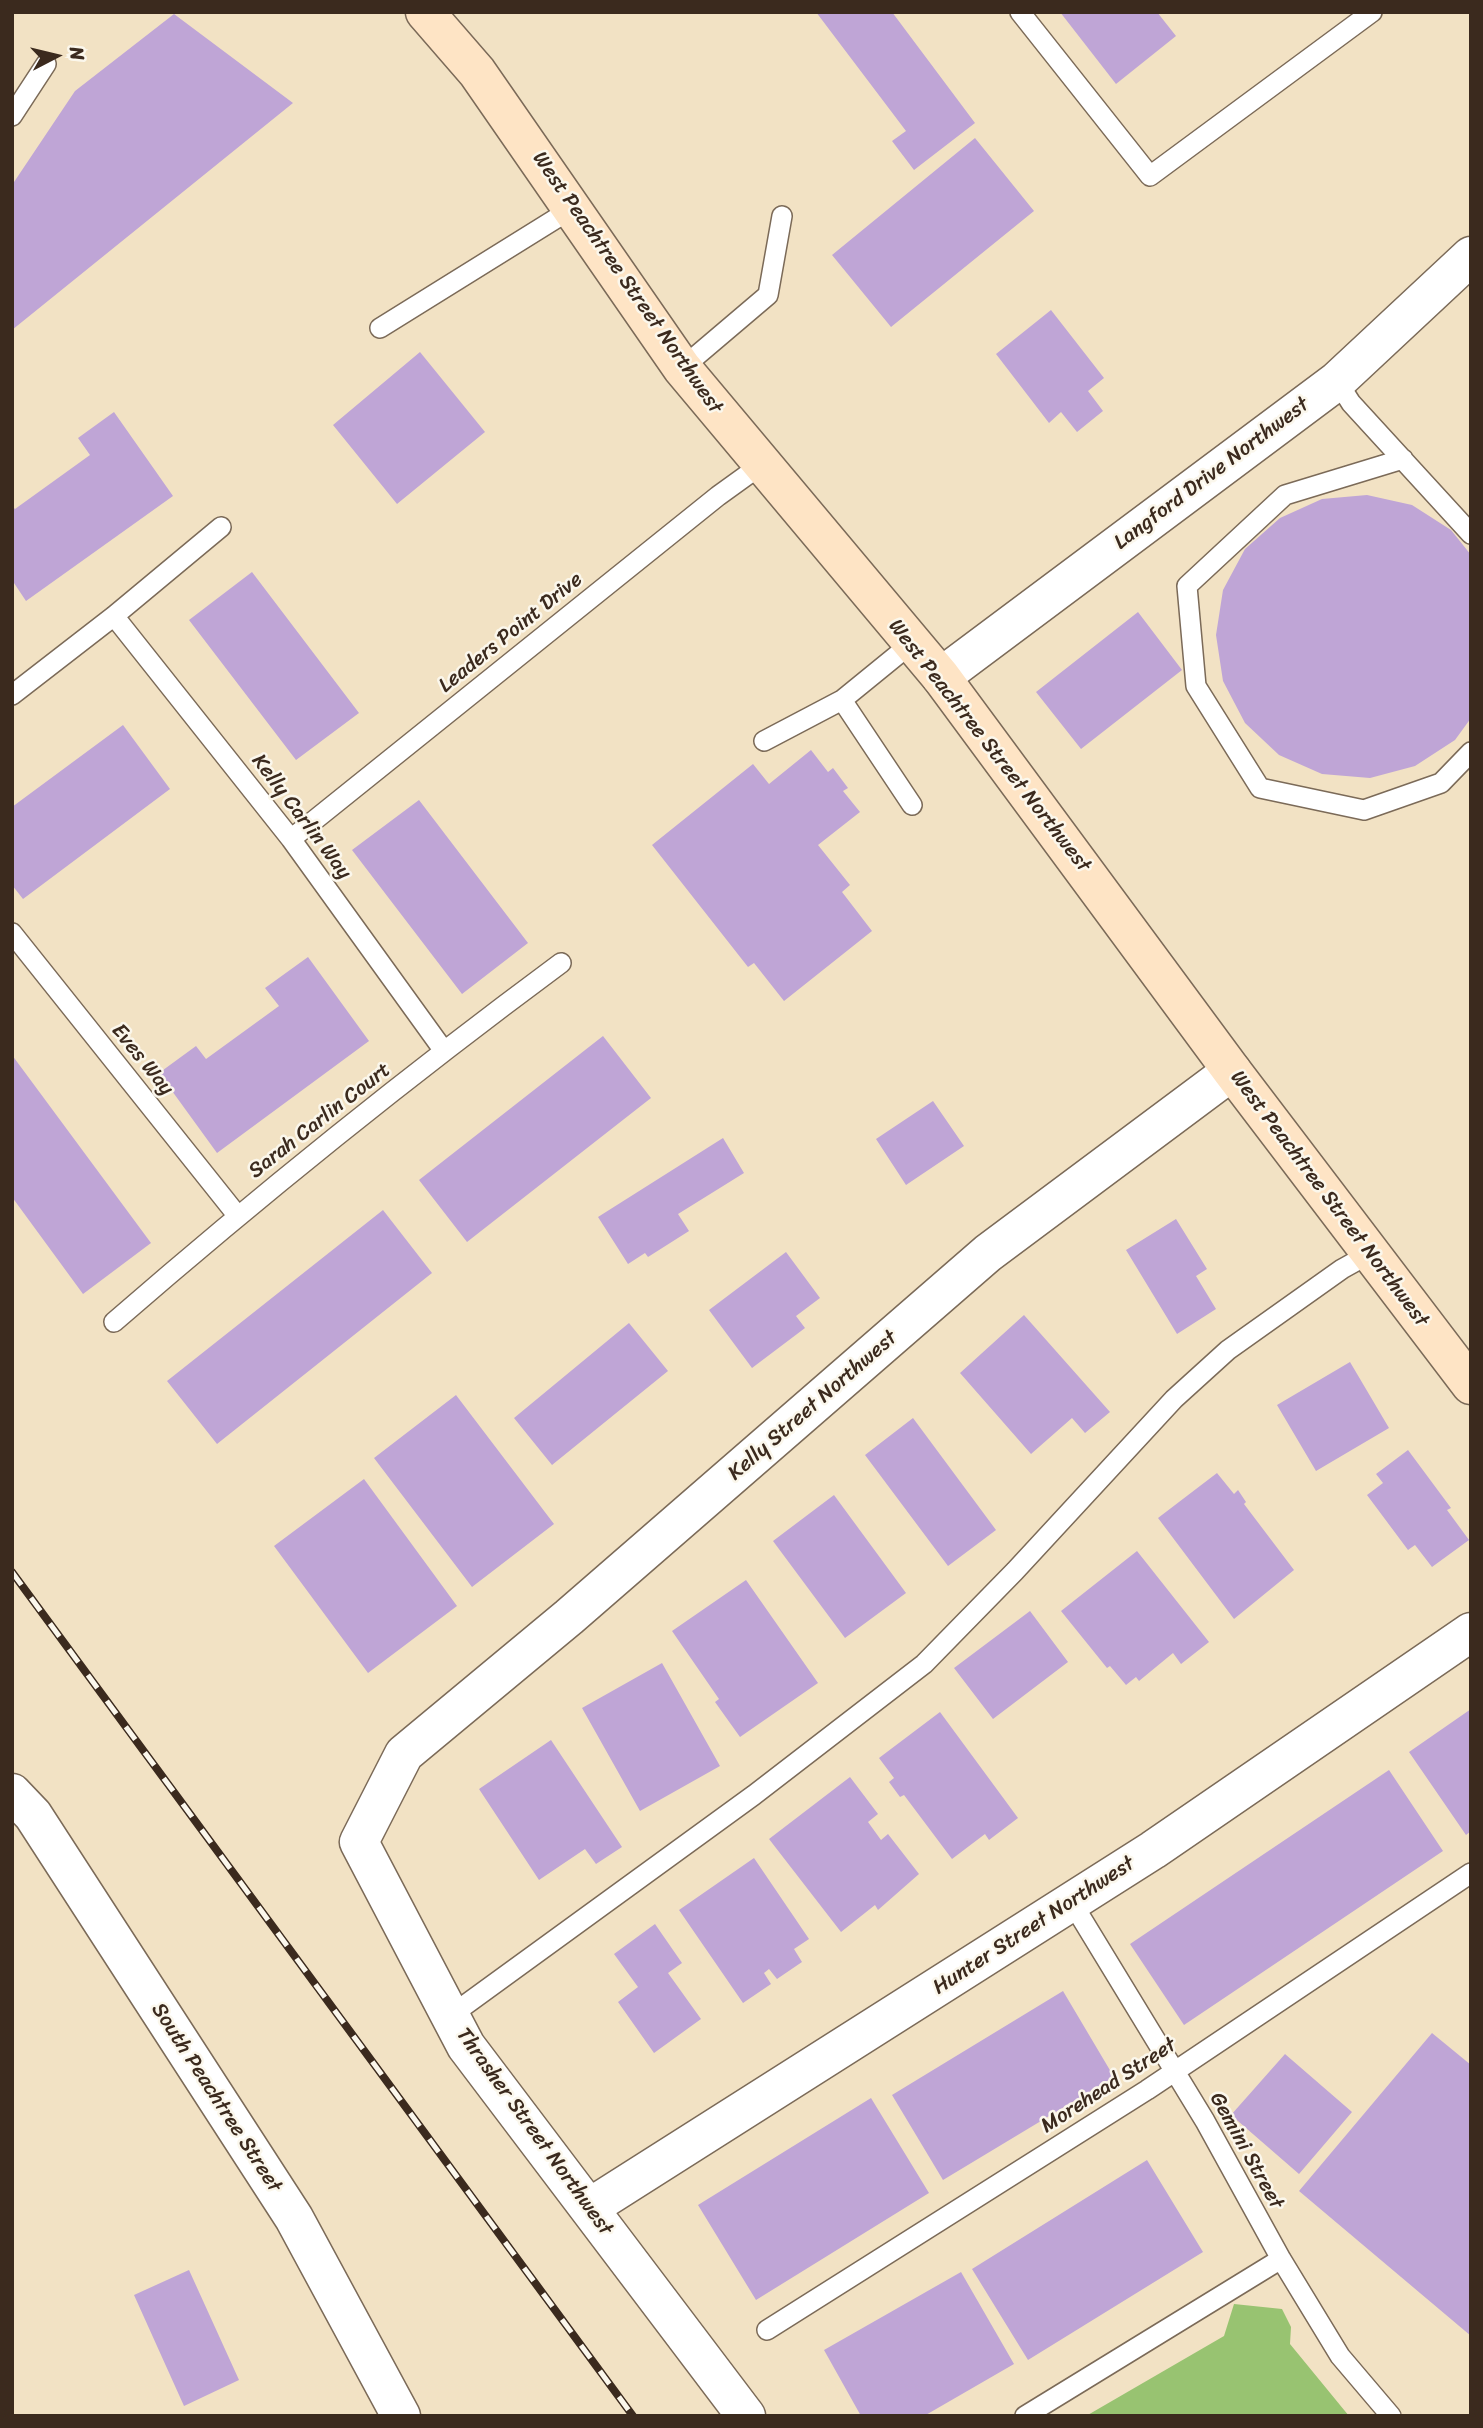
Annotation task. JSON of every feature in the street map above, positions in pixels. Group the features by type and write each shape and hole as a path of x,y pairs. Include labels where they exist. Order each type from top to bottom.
{"street":[{"name":"West Peachtree Street Northwest","path":"434,14 573,208 682,368 761,466 941,677 1232,1071 1471,1385"},
{"name":"Langford Drive Northwest","path":"941,677 1337,381 1471,256"},
{"name":"Kelly Street Northwest","path":"404,1754 569,1617 988,1253 1232,1071"},
{"name":"Hunter Street Northwest","path":"589,2208 1153,1850 1471,1632"},
{"name":"Thrasher Street Northwest","path":"404,1754 359,1842 466,2046 746,2416"},
{"name":"South Peachtree Street","path":"12,1793 33,1815 294,2218 401,2416"}],"lane":[{"path":"1020,12 1150,176 1372,12"},
{"path":"12,116 46,64"},
{"path":"380,328 573,208"},
{"path":"682,368 768,295 782,216"},
{"path":"1337,381 1350,403 1471,534"},
{"path":"1403,459 1285,495 1187,586 1196,686 1260,788 1364,810 1441,783 1471,752"},
{"name":"Leaders Point Drive","path":"291,839 718,496 761,466"},
{"path":"12,695 114,616 220,527"},
{"name":"Kelly Carlin Way","path":"114,616 291,839 444,1051"},
{"path":"764,740 842,700 912,643"},
{"path":"842,700 912,805"},
{"name":"Eves Way","path":"12,933 237,1215"},
{"name":"Sarah Carlin Court","path":"114,1322 237,1215 444,1051 561,963"},
{"path":"450,2016 754,1795 924,1664 1015,1572 1174,1399 1228,1350 1342,1269 1369,1254"},
{"name":"Morehead Street","path":"768,2330 1147,2090 1471,1873"},
{"name":"Gemini Street","path":"1071,1901 1174,2070 1281,2259 1340,2356 1391,2416"},
{"path":"1025,2416 1281,2259"}],"green space":[{"path":"1234,2304 1282,2309 1291,2327 1290,2344 1349,2416 1086,2416 1224,2336"}],"building":[{"path":"816,12 892,12 975,123 914,170 892,141 906,131"},
{"path":"1060,12 1157,12 1176,36 1116,84"},
{"path":"174,14 293,103 12,330 12,185 75,91"},
{"path":"975,138 1034,211 891,327 832,255"},
{"path":"1051,310 1104,378 1088,391 1103,411 1077,432 1061,412 1049,423 996,354"},
{"path":"420,352 485,432 397,504 333,425"},
{"path":"114,412 173,496 26,601 12,580 12,506 15,509 90,455 78,438"},
{"path":"1367,495 1412,505 1451,530 1471,555 1471,718 1455,740 1415,766 1370,778 1322,774 1279,755 1245,723 1223,681 1216,635 1223,590 1245,549 1280,518 1322,499"},
{"path":"252,572 359,713 296,760 189,620"},
{"path":"1138,612 1182,670 1081,749 1036,692"},
{"path":"123,725 170,789 23,899 12,885 12,807"},
{"path":"811,750 828,772 833,768 848,788 843,791 860,812 818,845 850,885 842,892 872,931 784,1001 754,963 748,967 652,845 753,764 769,784"},
{"path":"419,800 528,943 462,994 352,850"},
{"path":"308,957 369,1041 217,1153 159,1073 196,1046 206,1059 279,1006 265,988"},
{"path":"603,1036 651,1098 467,1242 419,1180"},
{"path":"12,1055 151,1243 83,1294 12,1197"},
{"path":"933,1101 964,1146 906,1185 876,1139"},
{"path":"723,1138 744,1173 678,1214 689,1231 648,1257 645,1253 628,1264 598,1217"},
{"path":"383,1210 432,1273 217,1444 167,1381"},
{"path":"1176,1219 1207,1269 1196,1276 1216,1309 1177,1334 1126,1250"},
{"path":"786,1252 820,1298 796,1316 805,1328 752,1368 709,1310"},
{"path":"1024,1315 1110,1412 1085,1433 1072,1418 1031,1454 960,1373"},
{"path":"629,1323 668,1371 552,1465 514,1418"},
{"path":"1350,1362 1389,1428 1316,1471 1277,1405"},
{"path":"456,1395 554,1524 472,1587 374,1458"},
{"path":"913,1418 996,1530 948,1566 865,1455"},
{"path":"1408,1450 1451,1508 1447,1510 1469,1540 1432,1567 1415,1545 1408,1550 1367,1495 1383,1483 1376,1474"},
{"path":"1217,1473 1234,1494 1238,1490 1246,1502 1244,1504 1294,1570 1234,1619 1158,1518"},
{"path":"364,1479 457,1606 368,1673 274,1546"},
{"path":"834,1495 906,1593 845,1638 773,1541"},
{"path":"1137,1551 1209,1642 1181,1664 1173,1653 1139,1681 1136,1677 1126,1685 1110,1666 1107,1668 1061,1611"},
{"path":"746,1580 818,1683 740,1737 715,1702 719,1699 672,1631"},
{"path":"1030,1611 1068,1662 993,1719 954,1668"},
{"path":"662,1663 720,1766 640,1811 582,1708"},
{"path":"1471,1709 1471,1831 1466,1835 1409,1752"},
{"path":"940,1712 1018,1818 989,1840 985,1834 952,1859 904,1795 900,1797 889,1782 894,1778 879,1758"},
{"path":"551,1740 622,1847 596,1864 585,1849 539,1880 479,1789"},
{"path":"1389,1770 1443,1851 1184,2025 1130,1944"},
{"path":"850,1777 878,1814 868,1822 881,1840 888,1834 919,1874 878,1910 875,1905 841,1932 769,1839"},
{"path":"754,1858 809,1939 794,1949 802,1962 777,1979 769,1969 764,1973 771,1984 743,2003 679,1910"},
{"path":"655,1924 682,1963 668,1973 701,2019 654,2053 618,2002 638,1987 614,1954"},
{"path":"1063,1991 1114,2077 943,2180 892,2095"},
{"path":"1432,2033 1471,2065 1471,2336 1299,2191"},
{"path":"1285,2054 1352,2112 1299,2174 1231,2115"},
{"path":"871,2098 929,2193 756,2300 698,2205"},
{"path":"1147,2160 1203,2252 1028,2360 972,2269"},
{"path":"189,2270 239,2380 184,2406 134,2295"},
{"path":"961,2272 1014,2364 924,2416 861,2416 824,2350"}],"railway":[{"path":"12,1572 633,2416"}]}
